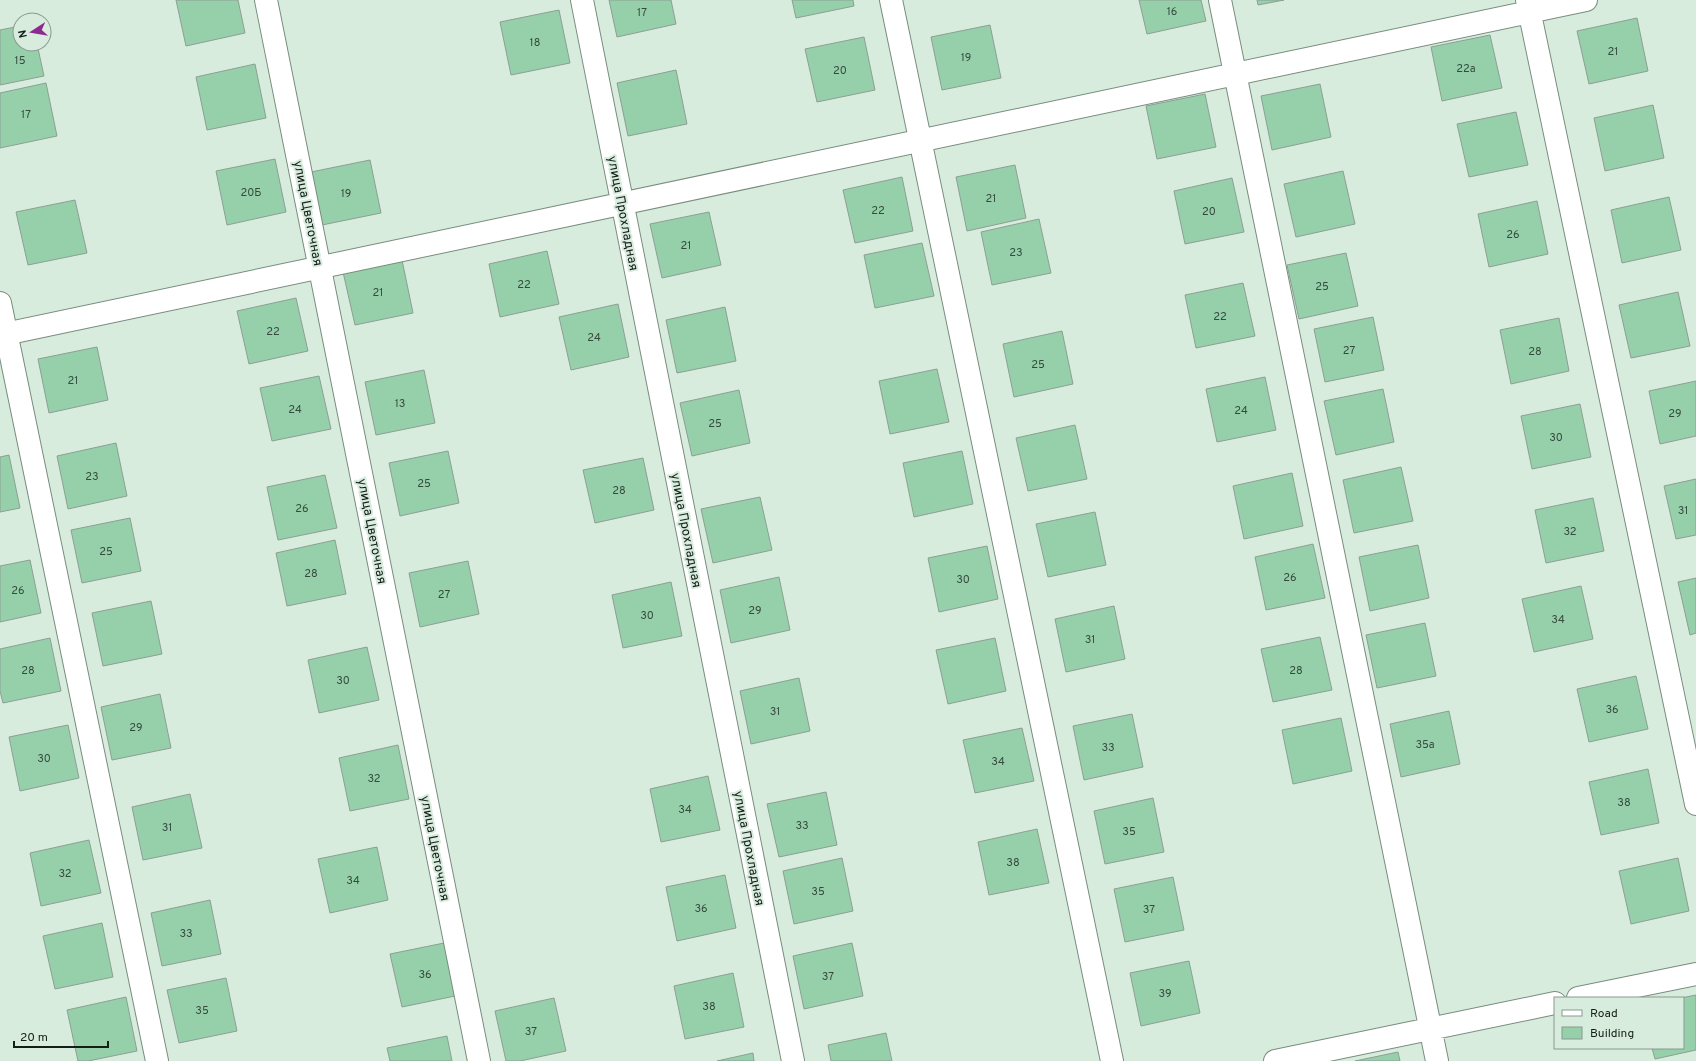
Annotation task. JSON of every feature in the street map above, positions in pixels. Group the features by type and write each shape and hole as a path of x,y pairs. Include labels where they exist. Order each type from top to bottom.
{"street":[{"name":"улица Цветочная","path":"266,0 479,1061"},
{"name":"улица Прохладная","path":"582,0 793,1061"},
{"path":"891,0 1112,1061"},
{"path":"1220,0 1437,1061"},
{"path":"3,334 1235,74 1528,6 1586,0"},
{"path":"1528,6 1696,804"},
{"path":"0,303 3,334 157,1061"},
{"path":"1583,997 1696,974"},
{"path":"1275,1061 1554,1003"}],"building":[{"path":"176,0 238,0 245,33 186,46"},
{"path":"609,0 671,0 676,24 617,37"},
{"path":"792,0 853,0 854,6 796,18"},
{"path":"1139,0 1201,0 1206,21 1147,34"},
{"path":"1257,0 1284,0 1258,5"},
{"path":"559,10 570,63 511,75 500,22"},
{"path":"1637,18 1648,71 1589,84 1577,31"},
{"path":"990,25 1001,78 942,90 931,37"},
{"path":"12,28 12,52 39,52 44,76 0,85 0,30"},
{"path":"1490,35 1502,88 1442,101 1431,47"},
{"path":"864,37 875,90 817,102 805,49"},
{"path":"255,64 266,118 207,130 196,77"},
{"path":"676,70 687,124 628,136 617,83"},
{"path":"46,83 57,136 0,148 0,93"},
{"path":"1320,84 1331,137 1272,150 1261,96"},
{"path":"1205,94 1216,147 1157,159 1146,106"},
{"path":"1653,105 1664,158 1605,171 1594,118"},
{"path":"1516,112 1528,165 1469,177 1457,124"},
{"path":"275,159 286,212 227,225 216,171"},
{"path":"370,160 381,213 322,225 311,172"},
{"path":"1015,165 1026,218 967,231 956,177"},
{"path":"1343,171 1355,224 1296,237 1284,184"},
{"path":"902,177 913,231 855,243 843,190"},
{"path":"1232,178 1244,232 1185,244 1174,191"},
{"path":"1669,197 1681,250 1622,263 1611,210"},
{"path":"75,200 87,253 28,265 16,212"},
{"path":"1537,201 1548,254 1489,267 1478,214"},
{"path":"709,212 721,265 662,278 650,224"},
{"path":"1039,219 1051,273 992,285 981,232"},
{"path":"922,243 934,296 875,308 864,255"},
{"path":"547,251 559,304 500,317 489,264"},
{"path":"1346,253 1358,306 1299,319 1287,265"},
{"path":"402,260 413,313 355,325 343,272"},
{"path":"1243,283 1255,336 1196,348 1185,295"},
{"path":"1678,292 1690,346 1631,358 1619,305"},
{"path":"296,298 308,351 249,364 237,311"},
{"path":"618,304 629,357 571,370 559,317"},
{"path":"725,307 736,361 677,373 666,320"},
{"path":"1373,317 1384,370 1325,382 1314,329"},
{"path":"1559,318 1569,371 1511,384 1500,330"},
{"path":"1062,331 1073,384 1014,397 1003,344"},
{"path":"97,347 108,400 49,413 38,359"},
{"path":"937,369 949,422 890,434 879,381"},
{"path":"424,370 435,423 376,435 365,382"},
{"path":"319,376 331,429 272,441 260,388"},
{"path":"1265,377 1276,430 1217,442 1206,389"},
{"path":"1696,381 1696,436 1660,444 1649,391"},
{"path":"1383,389 1394,442 1336,455 1324,401"},
{"path":"739,390 750,443 692,456 680,403"},
{"path":"1580,404 1591,457 1532,469 1521,416"},
{"path":"1075,425 1087,479 1028,491 1016,438"},
{"path":"116,443 127,496 68,509 57,456"},
{"path":"448,451 459,503 400,516 389,463"},
{"path":"962,451 973,504 914,517 903,463"},
{"path":"9,455 20,508 0,512 0,457"},
{"path":"643,458 654,510 595,523 583,470"},
{"path":"1401,467 1413,521 1354,533 1343,480"},
{"path":"1292,473 1303,526 1244,539 1233,486"},
{"path":"325,475 337,528 278,540 267,487"},
{"path":"1696,479 1696,535 1676,539 1664,486"},
{"path":"760,497 772,550 713,563 701,509"},
{"path":"1593,498 1604,551 1546,563 1535,510"},
{"path":"1095,512 1106,565 1048,577 1036,524"},
{"path":"130,518 141,571 82,583 71,530"},
{"path":"335,540 346,594 287,606 276,553"},
{"path":"1313,544 1325,598 1266,610 1255,557"},
{"path":"1418,545 1429,598 1370,611 1359,557"},
{"path":"987,546 998,599 939,612 928,558"},
{"path":"30,560 41,613 0,622 0,566"},
{"path":"468,561 479,614 420,627 409,573"},
{"path":"779,577 790,630 731,643 720,590"},
{"path":"1696,578 1696,633 1690,635 1678,582"},
{"path":"671,582 682,636 623,648 612,595"},
{"path":"1581,586 1593,639 1534,652 1522,599"},
{"path":"151,601 162,654 103,666 92,613"},
{"path":"1114,606 1125,659 1066,672 1055,619"},
{"path":"1425,623 1436,676 1377,688 1366,635"},
{"path":"1320,637 1332,690 1273,702 1261,649"},
{"path":"50,638 61,691 3,703 0,691 0,649"},
{"path":"995,638 1006,691 948,704 936,650"},
{"path":"367,647 379,700 319,713 308,660"},
{"path":"1636,676 1648,729 1589,742 1577,689"},
{"path":"799,678 810,731 751,744 740,691"},
{"path":"160,694 171,748 112,760 101,707"},
{"path":"1449,711 1460,764 1401,777 1390,724"},
{"path":"1132,714 1143,767 1084,780 1073,726"},
{"path":"1341,718 1352,771 1293,784 1282,730"},
{"path":"68,725 79,778 20,791 9,737"},
{"path":"1022,728 1034,781 975,793 963,740"},
{"path":"398,745 409,799 350,811 339,758"},
{"path":"1648,769 1659,823 1601,835 1589,782"},
{"path":"708,776 720,830 661,842 650,789"},
{"path":"826,792 837,845 779,857 767,804"},
{"path":"190,794 202,848 143,860 132,807"},
{"path":"1153,798 1164,852 1105,864 1094,811"},
{"path":"1037,829 1049,883 989,895 978,842"},
{"path":"89,840 101,893 41,906 30,853"},
{"path":"377,847 388,900 330,913 318,859"},
{"path":"842,858 853,911 794,924 783,871"},
{"path":"1678,858 1689,911 1631,924 1619,871"},
{"path":"725,875 736,928 677,941 666,887"},
{"path":"1173,877 1184,930 1125,942 1114,889"},
{"path":"210,900 221,954 162,966 151,913"},
{"path":"102,923 113,977 55,989 43,936"},
{"path":"449,942 460,995 402,1007 390,954"},
{"path":"852,943 863,996 804,1009 793,956"},
{"path":"1189,961 1200,1013 1141,1026 1130,973"},
{"path":"733,973 744,1027 685,1039 674,986"},
{"path":"226,978 237,1031 179,1043 167,990"},
{"path":"1696,995 1696,1050 1655,1059 1652,1049 1684,1049 1684,997"},
{"path":"126,997 137,1051 88,1061 78,1061 67,1010"},
{"path":"554,998 566,1051 520,1061 506,1061 495,1011"},
{"path":"886,1033 892,1061 831,1061 828,1045"},
{"path":"447,1036 452,1061 390,1061 387,1048"},
{"path":"1398,1052 1400,1061 1355,1061"},
{"path":"753,1053 754,1061 717,1061"}]}
